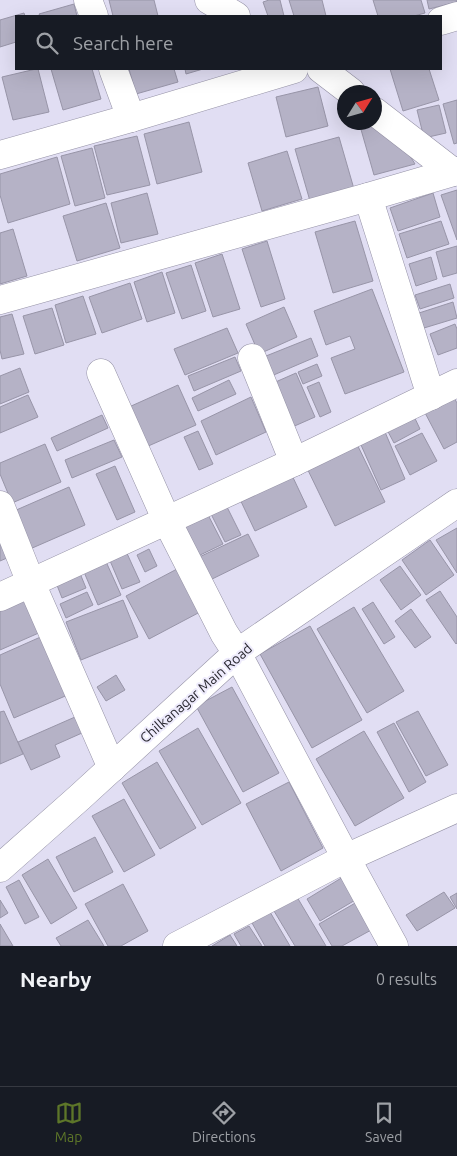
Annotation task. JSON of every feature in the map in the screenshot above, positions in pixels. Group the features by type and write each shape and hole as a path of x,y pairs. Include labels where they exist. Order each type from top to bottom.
{"street":[{"path":"88,0 94,15"},
{"path":"209,0 234,15"},
{"path":"442,21 457,16"},
{"path":"113,70 131,118"},
{"path":"1,152 131,118 291,70"},
{"path":"322,70 342,85"},
{"path":"382,116 455,171"},
{"path":"0,300 455,171"},
{"path":"368,197 430,396"},
{"path":"252,358 294,462"},
{"path":"101,373 167,521 224,633 237,653 394,946"},
{"path":"0,596 294,462 457,383"},
{"name":"Chilkanagar Main Road","path":"0,868 237,653 457,503"},
{"path":"0,505 31,583 112,768"},
{"path":"177,946 346,858 457,808"}],"building":[{"path":"109,0 154,0 158,15 113,15"},
{"path":"280,0 284,15 268,15 263,2"},
{"path":"289,0 322,0 326,15 294,15"},
{"path":"373,0 421,0 425,13 418,15 378,15"},
{"path":"427,0 457,0 457,2 429,9"},
{"path":"74,4 77,15 40,15"},
{"path":"15,16 15,42 0,47 0,20"},
{"path":"38,70 49,112 13,120 2,77"},
{"path":"51,70 92,70 101,99 63,110"},
{"path":"129,70 174,70 178,82 136,94"},
{"path":"185,70 200,70 186,74"},
{"path":"390,70 429,70 439,100 403,111"},
{"path":"318,87 328,126 286,137 276,97"},
{"path":"457,100 457,143 454,144 443,104"},
{"path":"439,105 446,133 424,138 417,110"},
{"path":"189,122 202,172 157,184 144,134"},
{"path":"382,126 404,146 415,164 374,175 361,130 382,130"},
{"path":"137,136 150,185 107,195 94,146"},
{"path":"339,137 354,189 310,201 295,149"},
{"path":"92,148 105,198 75,206 61,156"},
{"path":"287,151 302,199 262,211 248,163"},
{"path":"57,157 70,204 8,223 0,195 0,174"},
{"path":"457,190 457,240 441,195"},
{"path":"147,193 158,234 121,243 111,203"},
{"path":"433,193 440,217 398,231 390,208"},
{"path":"106,203 120,248 77,261 63,216"},
{"path":"355,221 373,281 333,293 315,232"},
{"path":"441,221 449,244 407,258 399,234"},
{"path":"13,229 27,276 0,284 0,233"},
{"path":"267,241 285,299 261,307 242,249"},
{"path":"457,246 457,273 443,277 436,252"},
{"path":"222,254 240,309 213,317 195,263"},
{"path":"431,257 437,279 416,286 409,264"},
{"path":"191,265 206,311 182,319 166,273"},
{"path":"162,272 175,313 147,322 134,282"},
{"path":"130,283 142,319 102,333 89,297"},
{"path":"450,284 454,298 420,309 415,295"},
{"path":"372,289 404,372 345,394 331,358 355,349 350,336 326,345 314,311"},
{"path":"83,296 96,334 66,343 55,305"},
{"path":"453,302 457,318 424,328 419,313"},
{"path":"284,307 297,337 259,354 246,324"},
{"path":"52,308 64,345 35,354 23,316"},
{"path":"12,314 24,354 2,359 0,350 0,317"},
{"path":"455,324 457,329 457,348 438,355 430,334"},
{"path":"227,328 238,353 185,375 174,349"},
{"path":"311,338 318,356 269,377 261,358"},
{"path":"235,357 241,371 194,391 188,376"},
{"path":"317,364 322,376 303,384 298,372"},
{"path":"20,368 29,392 0,404 0,376"},
{"path":"296,373 315,417 290,428 271,384"},
{"path":"229,380 236,394 198,411 192,398"},
{"path":"319,382 331,412 320,417 307,387"},
{"path":"178,385 196,425 146,447 129,407"},
{"path":"452,394 457,403 457,442 444,449 423,409"},
{"path":"28,395 38,417 0,433 0,407"},
{"path":"251,397 266,432 216,455 201,421"},
{"path":"411,410 420,429 394,443 384,424"},
{"path":"102,415 108,428 57,451 51,438"},
{"path":"382,425 405,479 381,490 357,436"},
{"path":"198,431 213,464 199,470 184,437"},
{"path":"422,433 437,461 410,475 395,446"},
{"path":"354,438 385,502 335,526 304,462"},
{"path":"114,440 122,457 72,478 65,460"},
{"path":"45,444 61,482 12,503 0,474 0,463"},
{"path":"115,466 135,512 117,520 96,474"},
{"path":"289,469 307,507 255,531 237,493"},
{"path":"69,487 85,525 30,549 14,511"},
{"path":"224,501 241,535 225,542 208,508"},
{"path":"205,509 223,544 196,557 178,523"},
{"path":"457,528 457,573 436,540"},
{"path":"248,534 259,556 206,582 195,559"},
{"path":"0,540 7,558 0,561"},
{"path":"430,540 454,575 426,595 402,560"},
{"path":"125,549 140,582 122,589 108,556"},
{"path":"149,549 157,566 145,572 137,555"},
{"path":"103,555 121,595 98,605 81,565"},
{"path":"77,566 86,588 62,598 53,575"},
{"path":"400,566 421,595 401,610 380,580"},
{"path":"177,569 200,612 149,639 126,596"},
{"path":"440,591 457,617 456,644 426,600"},
{"path":"23,592 41,632 0,650 0,602"},
{"path":"87,592 93,605 66,618 60,604"},
{"path":"123,600 138,637 81,660 66,622"},
{"path":"373,602 395,637 384,644 362,609"},
{"path":"354,607 404,691 367,713 317,629"},
{"path":"411,609 431,637 415,648 395,621"},
{"path":"310,626 362,720 312,748 260,654"},
{"path":"45,635 70,694 14,718 0,684 0,655"},
{"path":"116,675 125,690 106,701 97,687"},
{"path":"232,687 279,773 243,792 196,706"},
{"path":"4,711 23,754 0,764 0,712"},
{"path":"418,711 448,765 426,776 396,722"},
{"path":"75,717 82,733 55,745 60,757 31,770 18,742"},
{"path":"394,723 426,782 409,792 377,732"},
{"path":"198,728 241,803 202,825 159,751"},
{"path":"364,731 404,798 355,826 316,759"},
{"path":"157,762 196,828 160,849 122,783"},
{"path":"289,782 323,848 281,871 246,804"},
{"path":"124,799 155,855 124,872 92,816"},
{"path":"95,837 113,872 74,892 56,857"},
{"path":"48,859 77,908 51,924 22,875"},
{"path":"343,877 357,899 320,921 307,899"},
{"path":"19,880 39,917 25,924 6,887"},
{"path":"123,884 148,931 121,946 108,946 85,904"},
{"path":"444,892 455,908 417,931 406,915"},
{"path":"457,893 457,909 450,897"},
{"path":"297,897 326,946 295,946 274,911"},
{"path":"0,900 8,913 0,918"},
{"path":"357,902 373,929 342,946 332,946 319,924"},
{"path":"270,912 290,946 265,946 252,923"},
{"path":"88,920 104,946 61,946 56,938"},
{"path":"0,924 13,946 0,946"},
{"path":"249,926 262,946 241,946 234,934"},
{"path":"230,935 237,946 212,946"}]}
